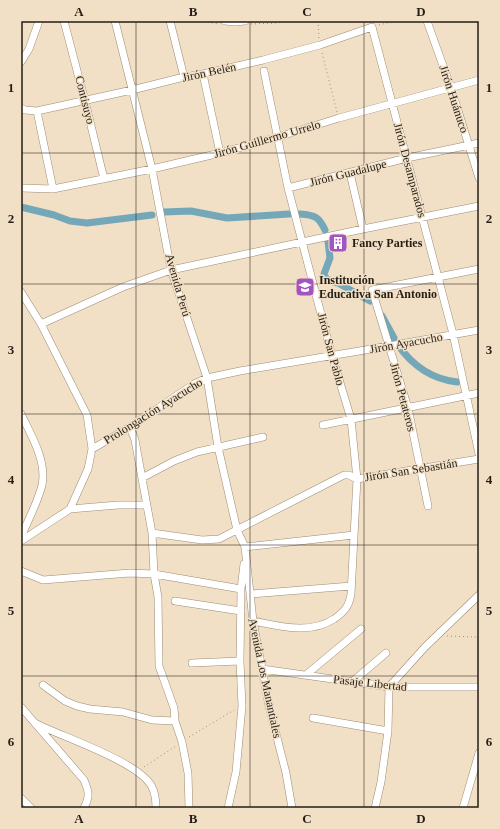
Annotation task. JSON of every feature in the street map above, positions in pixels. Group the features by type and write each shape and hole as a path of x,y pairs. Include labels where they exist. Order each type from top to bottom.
{"street":[{"path":"21,62 29,49 39,21"},
{"name":"Contisuyo","path":"64,21 104,180"},
{"name":"Avenida Perú","path":"115,21 152,169 171,270 207,378 218,447 237,530 245,547"},
{"path":"170,21 184,77"},
{"path":"225,21 245,21"},
{"name":"Jirón Huánuco","path":"427,21 451,88 479,178"},
{"name":"Jirón Belén","path":"21,108 25,110 37,111 184,77 203,74 320,45 372,27"},
{"name":"Jirón Desamparados","path":"372,27 453,334 479,454"},
{"name":"Jirón San Pablo","path":"253,621 304,629 322,625 343,613 347,608 351,598 357,479 351,419 332,356 288,188 264,71"},
{"path":"203,74 220,153"},
{"name":"Jirón Guillermo Urrelo","path":"21,188 53,189 104,180 220,153 339,118 479,80"},
{"path":"37,111 53,189"},
{"name":"Jirón Guadalupe","path":"288,188 407,158 479,143"},
{"path":"350,173 363,229"},
{"path":"41,324 123,287 171,270 423,216 479,206"},
{"path":"438,277 479,269"},
{"name":"Jirón Petateros","path":"428,506 408,408 372,290 438,277"},
{"path":"21,292 41,324 87,415 92,449 88,468 70,509"},
{"name":"Jirón Ayacucho","path":"332,356 479,330"},
{"name":"Prolongación Ayacucho","path":"92,449 130,427 194,384 207,378 332,356"},
{"path":"323,425 479,393"},
{"path":"21,414 40,457 42,473 40,492 21,537"},
{"path":"130,427 135,440 152,533 154,574 158,597 159,666 174,708 175,721 182,742 188,773 189,808"},
{"path":"142,478 191,454 263,438"},
{"name":"Jirón San Sebastián","path":"152,533 202,540 219,539 344,475 350,475 357,479 421,467 479,459"},
{"path":"21,541 70,509 118,505 146,505"},
{"path":"245,547 354,535"},
{"name":"Avenida Los Manantiales","path":"245,547 253,621 269,706 286,773 292,808"},
{"path":"228,808 236,772 242,706 240,661 241,588 244,563 247,558"},
{"path":"21,571 43,580 130,573 154,574 241,588"},
{"path":"250,594 351,586"},
{"path":"375,808 381,782 388,731 389,687 479,594"},
{"path":"175,601 241,611"},
{"path":"307,674 361,629"},
{"path":"352,682 386,653"},
{"path":"192,663 240,661"},
{"name":"Pasaje Libertad","path":"262,669 307,674 389,687 479,687"},
{"path":"43,685 65,701 90,710 123,712 152,720 175,721"},
{"path":"21,707 84,780 89,795 89,799 84,808"},
{"path":"313,718 388,731"},
{"path":"35,723 112,757 138,771 152,787 155,795 156,808"},
{"path":"463,808 479,753"},
{"path":"21,798 31,808"}],"path":[{"path":"318,21 320,45 339,118"},
{"path":"380,21 381,25"},
{"path":"372,27 395,21"},
{"path":"437,636 476,637"},
{"path":"138,771 226,714 242,706"}],"building":[{"name":"Fancy Parties","path":"343,236 345,247 332,247 329,239"}],"waterway":[{"path":"21,207 54,215 70,221 87,223 152,215"},
{"path":"164,212 191,211 227,218 289,214"},
{"path":"300,214 313,216 318,219 325,230"},
{"path":"328,241 330,258 324,274 325,277 370,301"},
{"path":"382,316 394,338"},
{"path":"398,345 409,359 423,370 439,378 457,382"}],"place":[{"name":"Fancy Parties","path":"338,243"},
{"name":"Institución Educativa San Antonio","path":"305,287"}]}
